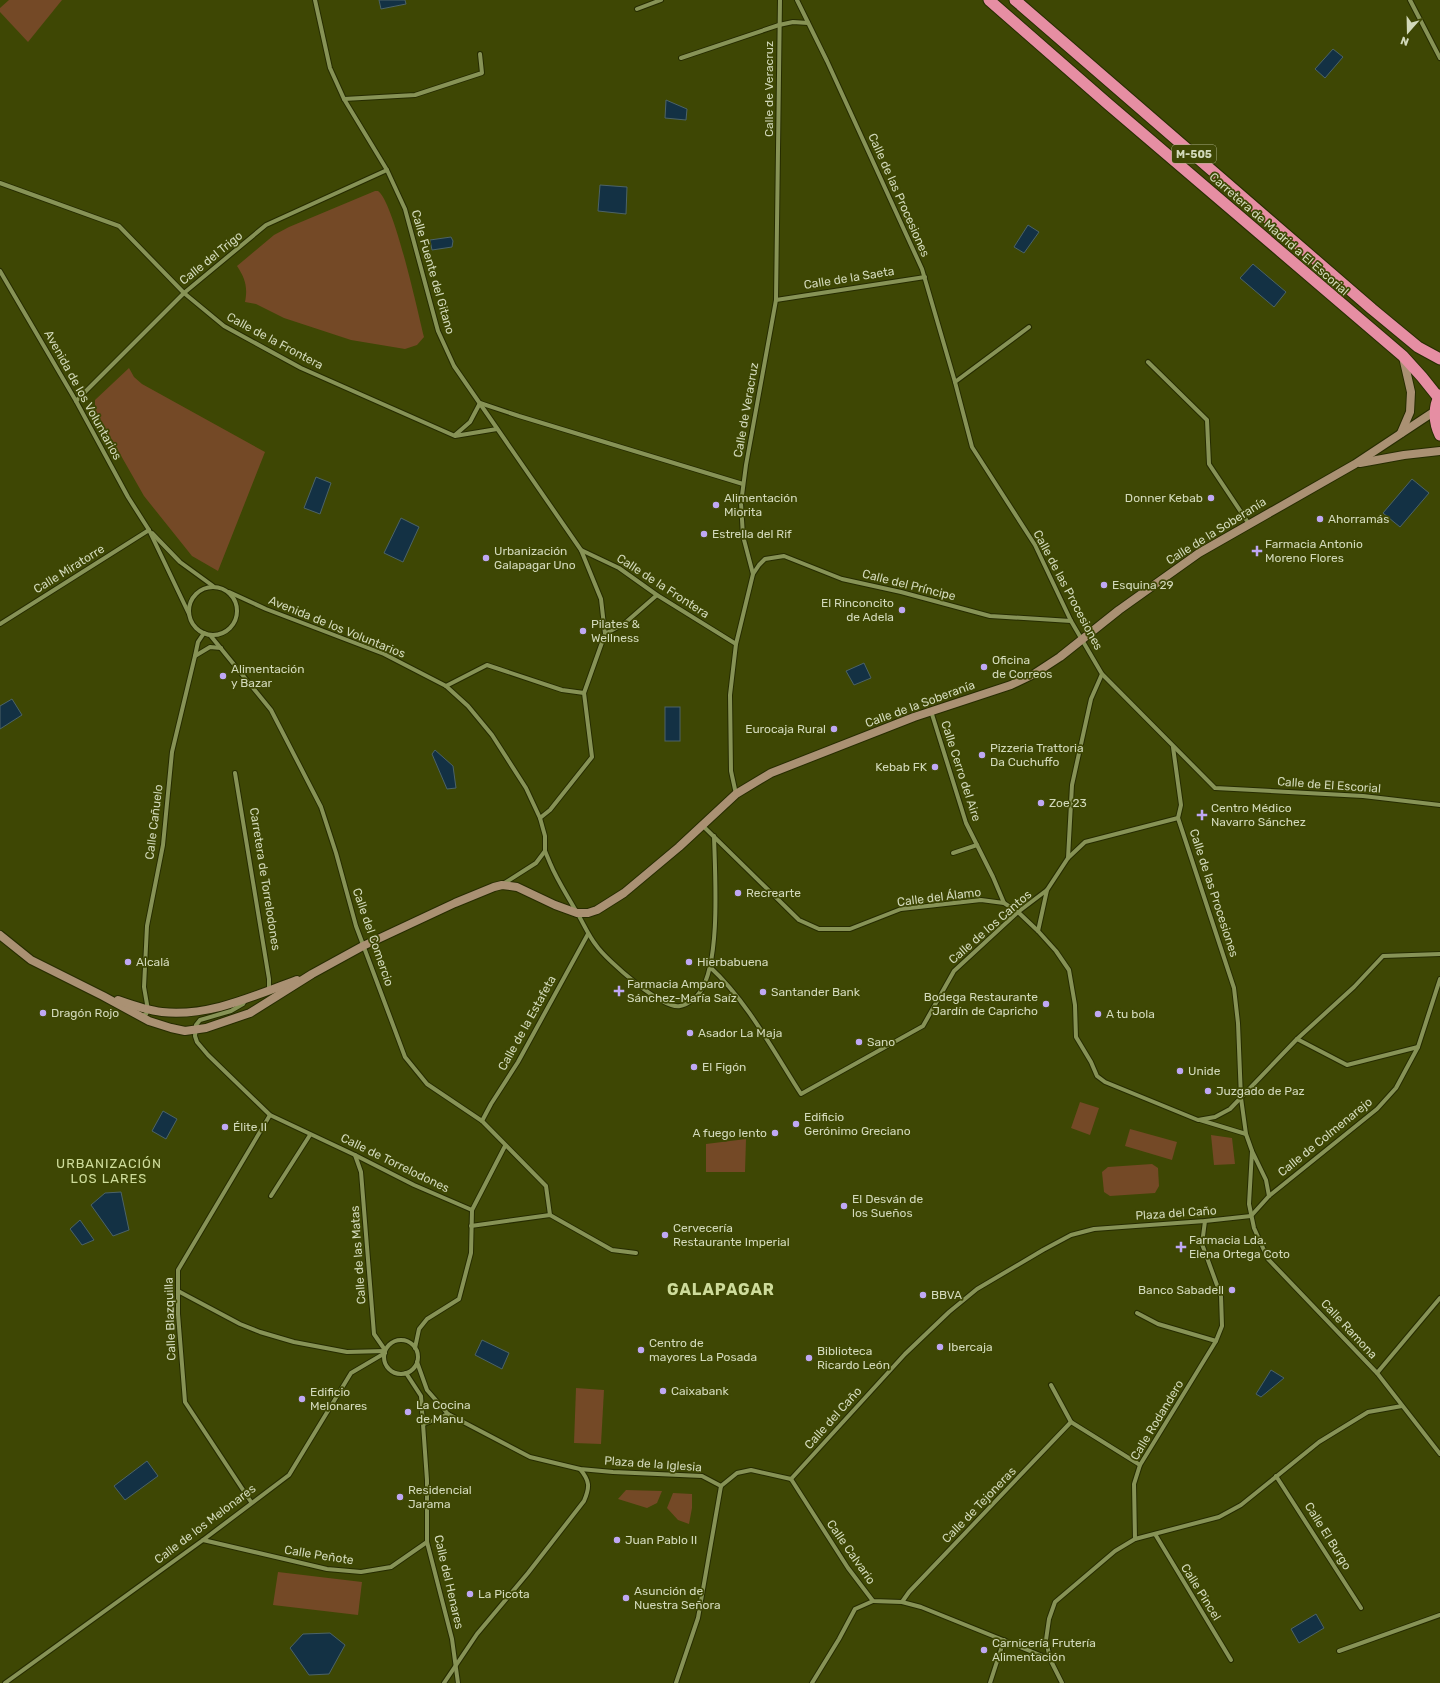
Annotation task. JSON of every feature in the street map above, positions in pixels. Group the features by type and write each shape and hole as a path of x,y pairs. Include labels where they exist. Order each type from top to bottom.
{"highway":[{"name":"Carretera de Madrid a El Escorial","path":"989,0 1108,104 1403,356 1439,396"},
{"name":"Carretera de Madrid a El Escorial","path":"1015,0 1372,308 1418,346 1440,359"},
{"name":"M-505","path":"1439,396 1435,411 1436,422 1440,435"}],"main road":[{"path":"1401,433 1410,412 1411,392 1403,356"},
{"name":"Calle de la Soberanía","path":"577,913 588,914 624,893 703,826 736,794 771,773 931,711 1011,685 1034,674 1060,657 1080,639 1199,553 1355,464 1435,411"},
{"name":"Calle de la Soberanía","path":"1355,464 1404,455 1440,452"},
{"path":"0,935 31,960 141,1017 171,1028 195,1030 220,1024 250,1012 312,974 364,946 486,889 502,885 517,887 555,905 577,913"},
{"path":"103,996 148,1010 184,1013 204,1011 246,999 312,974"}],"street":[{"name":"Calle Fuente del Gitano","path":"315,0 330,68 344,99 387,170 405,209 438,331 454,366 480,402"},
{"path":"637,9 661,0"},
{"name":"Calle de Veracruz","path":"736,794 731,771 730,695 736,644 753,574 743,536 743,484 776,300 780,0"},
{"path":"797,0 808,23"},
{"path":"1410,0 1440,58"},
{"name":"Calle de Veracruz","path":"681,58 779,25 793,22 808,23"},
{"name":"Calle de las Procesiones","path":"808,23 879,173 925,277 956,382 972,447 1035,545 1080,639 1102,674 1215,788"},
{"path":"344,99 415,95 482,73 480,54"},
{"name":"Calle del Trigo","path":"76,401 184,293 266,225 387,170"},
{"name":"Calle de la Frontera","path":"0,183 119,226 184,293 224,326 301,368 455,436"},
{"name":"Avenida de los Voluntarios","path":"0,271 76,401 128,497 149,530 189,614"},
{"name":"Calle de la Saeta","path":"776,300 925,277"},
{"path":"956,382 1029,327"},
{"path":"1148,362 1207,420 1209,464 1249,524"},
{"path":"480,402 580,550 601,599 605,634 584,693 592,756 550,810 540,818"},
{"path":"455,436 470,422 480,402"},
{"path":"480,402 519,416 743,484"},
{"path":"455,436 497,429"},
{"name":"Avenida de los Voluntarios","path":"149,530 180,562 213,586"},
{"name":"Calle Miratorre","path":"0,624 149,530"},
{"name":"Calle de la Frontera","path":"580,550 619,568 657,595 736,644"},
{"name":"Calle del Príncipe","path":"753,574 765,559 784,556 842,579 901,592 990,616 1071,621"},
{"path":"213,586 222,587 229,592 237,605 238,613 232,627 218,635 210,635 197,629 189,614 189,606 192,598 201,590 213,586"},
{"name":"Avenida de los Voluntarios","path":"229,592 266,609 384,654 446,686 468,706 492,735 526,788 540,818 545,836 544,851 554,874 596,946 648,992 668,1005 680,1006 688,1002 699,993 707,978 710,967"},
{"path":"605,634 625,623 657,595"},
{"name":"Calle Cañuelo","path":"148,1010 144,987 147,926 163,845 172,752 198,642 204,633"},
{"name":"Calle del Comercio","path":"210,635 271,710 321,807 356,926 405,1057 427,1084 482,1121 546,1186 550,1215"},
{"path":"195,656 210,647 221,648"},
{"path":"446,686 487,664 562,690 584,693"},
{"path":"1068,858 1072,786 1091,699 1102,674"},
{"name":"Calle Cerro del Aire","path":"931,711 966,823 1004,903"},
{"name":"Calle de las Procesiones","path":"1173,746 1182,805 1178,818 1234,988 1238,1023 1241,1098"},
{"name":"Carretera de Torrelodones","path":"235,773 270,990"},
{"name":"Calle de El Escorial","path":"1215,788 1362,796 1440,805"},
{"name":"Calle de los Cantos","path":"710,967 725,980 738,996 801,1094 923,1026 954,971 1018,912 1047,890 1068,858 1085,842 1178,818"},
{"name":"Calle del Álamo","path":"703,826 799,920 819,929 850,929 901,909 981,900 1004,903"},
{"path":"710,967 713,952 716,890 714,836"},
{"path":"953,853 977,845"},
{"path":"502,885 536,863 544,851"},
{"name":"Calle de los Cantos","path":"1038,931 1047,890"},
{"path":"1004,903 1018,912 1038,931 1056,951 1069,970 1075,1005 1076,1037 1091,1062 1097,1076 1105,1082 1198,1120 1246,1134"},
{"name":"Calle de la Estafeta","path":"482,1121 518,1062 588,934"},
{"path":"1198,1120 1216,1118 1230,1109 1297,1039 1354,987 1383,956 1440,954"},
{"name":"Calle de Colmenarejo","path":"1251,1216 1269,1196 1377,1109 1396,1088 1418,1047 1440,979"},
{"path":"195,1030 196,1025 200,1020 238,1008 246,999"},
{"path":"141,1017 146,1014 148,1010"},
{"name":"Calle de Torrelodones","path":"195,1030 195,1036 201,1046 270,1115 414,1185 472,1210"},
{"path":"1297,1039 1347,1065 1418,1047"},
{"path":"1241,1098 1246,1134 1252,1151 1266,1180 1269,1196"},
{"name":"Calle Blazquilla","path":"251,1502 185,1402 178,1270 270,1115"},
{"path":"271,1196 310,1135"},
{"path":"415,1348 419,1329 427,1319 458,1299 471,1253 472,1210 505,1146"},
{"path":"1251,1216 1249,1204 1252,1151"},
{"name":"Calle de las Matas","path":"355,1155 361,1172 374,1334 385,1351"},
{"path":"471,1226 550,1215 612,1250 636,1254"},
{"name":"Plaza del Caño","path":"1043,1250 1071,1235 1094,1228 1205,1221 1251,1216"},
{"name":"Calle Ramona","path":"1251,1216 1254,1228 1268,1259 1377,1372 1440,1454"},
{"name":"Calle Rodandero","path":"1135,1538 1134,1484 1140,1465 1216,1341 1222,1326 1221,1296 1202,1244 1205,1221"},
{"name":"Calle del Caño","path":"791,1479 905,1354 949,1312 977,1289 1043,1250"},
{"path":"178,1291 240,1324 294,1342 347,1352 385,1351"},
{"path":"1377,1372 1440,1298"},
{"path":"1137,1313 1158,1324 1216,1341"},
{"path":"402,1340 412,1344 415,1348 418,1357 415,1366 406,1373 400,1374 389,1369 384,1359 385,1351 392,1343 402,1340"},
{"name":"Calle de los Melonares","path":"5,1683 203,1540 251,1502 289,1475 351,1373 385,1351"},
{"path":"417,1362 427,1390 448,1414 424,1424"},
{"name":"Calle del Henares","path":"406,1373 421,1396 427,1480 428,1542 452,1639 458,1683"},
{"path":"1050,1385 1072,1422 1140,1465"},
{"path":"1062,1683 1050,1659 1046,1640 1049,1619 1055,1602 1115,1551 1135,1538 1219,1517 1241,1504 1319,1442 1368,1412 1402,1406"},
{"name":"Plaza de la Iglesia","path":"448,1414 530,1457 580,1468 613,1472 702,1476 721,1486"},
{"name":"Calle de Tejoneras","path":"902,1602 1072,1422"},
{"path":"444,1683 456,1663 477,1634 528,1573 584,1501 589,1491 588,1479 580,1468"},
{"path":"676,1683 698,1618 721,1486 737,1473 751,1470 791,1479"},
{"name":"Calle El Burgo","path":"1276,1476 1361,1608"},
{"name":"Calle Calvario","path":"791,1479 848,1568 873,1600 902,1602 921,1607 1050,1659"},
{"name":"Calle Pincel","path":"1155,1534 1160,1546 1231,1660"},
{"name":"Calle Peñote","path":"203,1540 327,1569 361,1572 391,1567 428,1542"},
{"path":"812,1683 839,1639 855,1609 873,1600"},
{"path":"1339,1651 1440,1615"},
{"path":"990,1683 1004,1640"}],"shaded area":[{"path":"9,0 62,0 28,42 0,12 0,8"},
{"path":"378,191 384,199 391,215 405,259 424,337 417,345 405,349 351,340 284,318 256,304 245,302 245,283 237,266 274,235 289,227"},
{"path":"129,368 134,377 142,384 265,452 218,571 192,556 144,496 95,410 95,400"},
{"path":"1080,1102 1099,1108 1090,1135 1071,1128"},
{"path":"1130,1129 1177,1142 1172,1160 1125,1146"},
{"path":"1211,1135 1232,1138 1235,1164 1214,1165"},
{"path":"746,1139 745,1172 706,1172 706,1144"},
{"path":"1152,1164 1158,1168 1159,1186 1155,1193 1110,1196 1104,1192 1102,1172 1108,1167"},
{"path":"576,1388 604,1390 601,1444 574,1443"},
{"path":"626,1490 662,1491 657,1503 647,1508 618,1499"},
{"path":"673,1493 692,1494 692,1508 689,1524 678,1520 667,1508"},
{"path":"278,1572 362,1582 358,1615 273,1605"}],"water":[{"path":"379,0 405,0 406,4 381,9"},
{"path":"1333,49 1343,57 1325,78 1315,69"},
{"path":"666,100 687,109 686,120 665,118"},
{"path":"600,185 627,187 626,214 598,211"},
{"path":"1028,225 1039,232 1024,253 1014,247"},
{"path":"451,237 453,241 452,247 432,250 430,240"},
{"path":"1253,264 1286,292 1274,307 1240,278"},
{"path":"316,477 331,483 320,514 304,508"},
{"path":"1412,479 1429,493 1400,527 1383,513"},
{"path":"401,518 419,527 403,562 384,553"},
{"path":"864,663 871,678 854,685 846,671"},
{"path":"12,699 22,715 0,729 0,706"},
{"path":"665,707 680,707 680,741 665,741"},
{"path":"435,750 453,766 456,788 447,789 432,754"},
{"path":"163,1111 177,1119 166,1139 152,1131"},
{"path":"121,1192 129,1230 113,1236 91,1205 105,1193"},
{"path":"80,1220 94,1240 82,1245 70,1229"},
{"path":"482,1340 509,1353 502,1369 475,1355"},
{"path":"1271,1370 1284,1378 1261,1397 1256,1394"},
{"path":"147,1461 158,1476 125,1500 114,1486"},
{"path":"1316,1614 1324,1628 1299,1643 1291,1629"},
{"path":"330,1633 345,1645 329,1674 309,1675 290,1648 303,1634"}],"place":[{"name":"Donner Kebab","path":"1211,498"},
{"name":"Alimentación Miorita","path":"716,505"},
{"name":"Ahorramás","path":"1320,519"},
{"name":"Estrella del Rif","path":"704,534"},
{"name":"Farmacia Antonio Moreno Flores","path":"1257,551"},
{"name":"Urbanización Galapagar Uno","path":"486,558"},
{"name":"Esquina 29","path":"1104,585"},
{"name":"El Rinconcito de Adela","path":"902,610"},
{"name":"Pilates & Wellness","path":"583,631"},
{"name":"Oficina de Correos","path":"984,667"},
{"name":"Alimentación y Bazar","path":"223,676"},
{"name":"Eurocaja Rural","path":"834,729"},
{"name":"Pizzeria Trattoria Da Cuchuffo","path":"982,755"},
{"name":"Kebab FK","path":"935,767"},
{"name":"Zoe 23","path":"1041,803"},
{"name":"Centro Médico Navarro Sánchez","path":"1202,815"},
{"name":"Recrearte","path":"738,893"},
{"name":"Alcalá","path":"128,962"},
{"name":"Hierbabuena","path":"689,962"},
{"name":"Farmacia Amparo Sánchez-María Saíz","path":"619,991"},
{"name":"Santander Bank","path":"763,992"},
{"name":"Bodega Restaurante Jardín de Capricho","path":"1046,1004"},
{"name":"Dragón Rojo","path":"43,1013"},
{"name":"A tu bola","path":"1098,1014"},
{"name":"Asador La Maja","path":"690,1033"},
{"name":"Sano","path":"859,1042"},
{"name":"El Figón","path":"694,1067"},
{"name":"Unide","path":"1180,1071"},
{"name":"Juzgado de Paz","path":"1208,1091"},
{"name":"Edificio Gerónimo Greciano","path":"796,1124"},
{"name":"Élite II","path":"225,1127"},
{"name":"A fuego lento","path":"775,1133"},
{"name":"El Desván de los Sueños","path":"844,1206"},
{"name":"Cervecería Restaurante Imperial","path":"665,1235"},
{"name":"Farmacia Lda. Elena Ortega Coto","path":"1181,1247"},
{"name":"Banco Sabadell","path":"1232,1290"},
{"name":"BBVA","path":"923,1295"},
{"name":"Ibercaja","path":"940,1347"},
{"name":"Centro de mayores La Posada","path":"641,1350"},
{"name":"Biblioteca Ricardo León","path":"809,1358"},
{"name":"Caixabank","path":"663,1391"},
{"name":"Edificio Melonares","path":"302,1399"},
{"name":"La Cocina de Manu","path":"408,1412"},
{"name":"Residencial Jarama","path":"400,1497"},
{"name":"Juan Pablo II","path":"617,1540"},
{"name":"La Picota","path":"470,1594"},
{"name":"Asunción de Nuestra Señora","path":"626,1598"},
{"name":"Carnicería Frutería Alimentación","path":"984,1650"}],"district":[{"name":"URBANIZACIÓN LOS LARES","path":"109,1170"},
{"name":"GALAPAGAR","path":"721,1289"}]}
